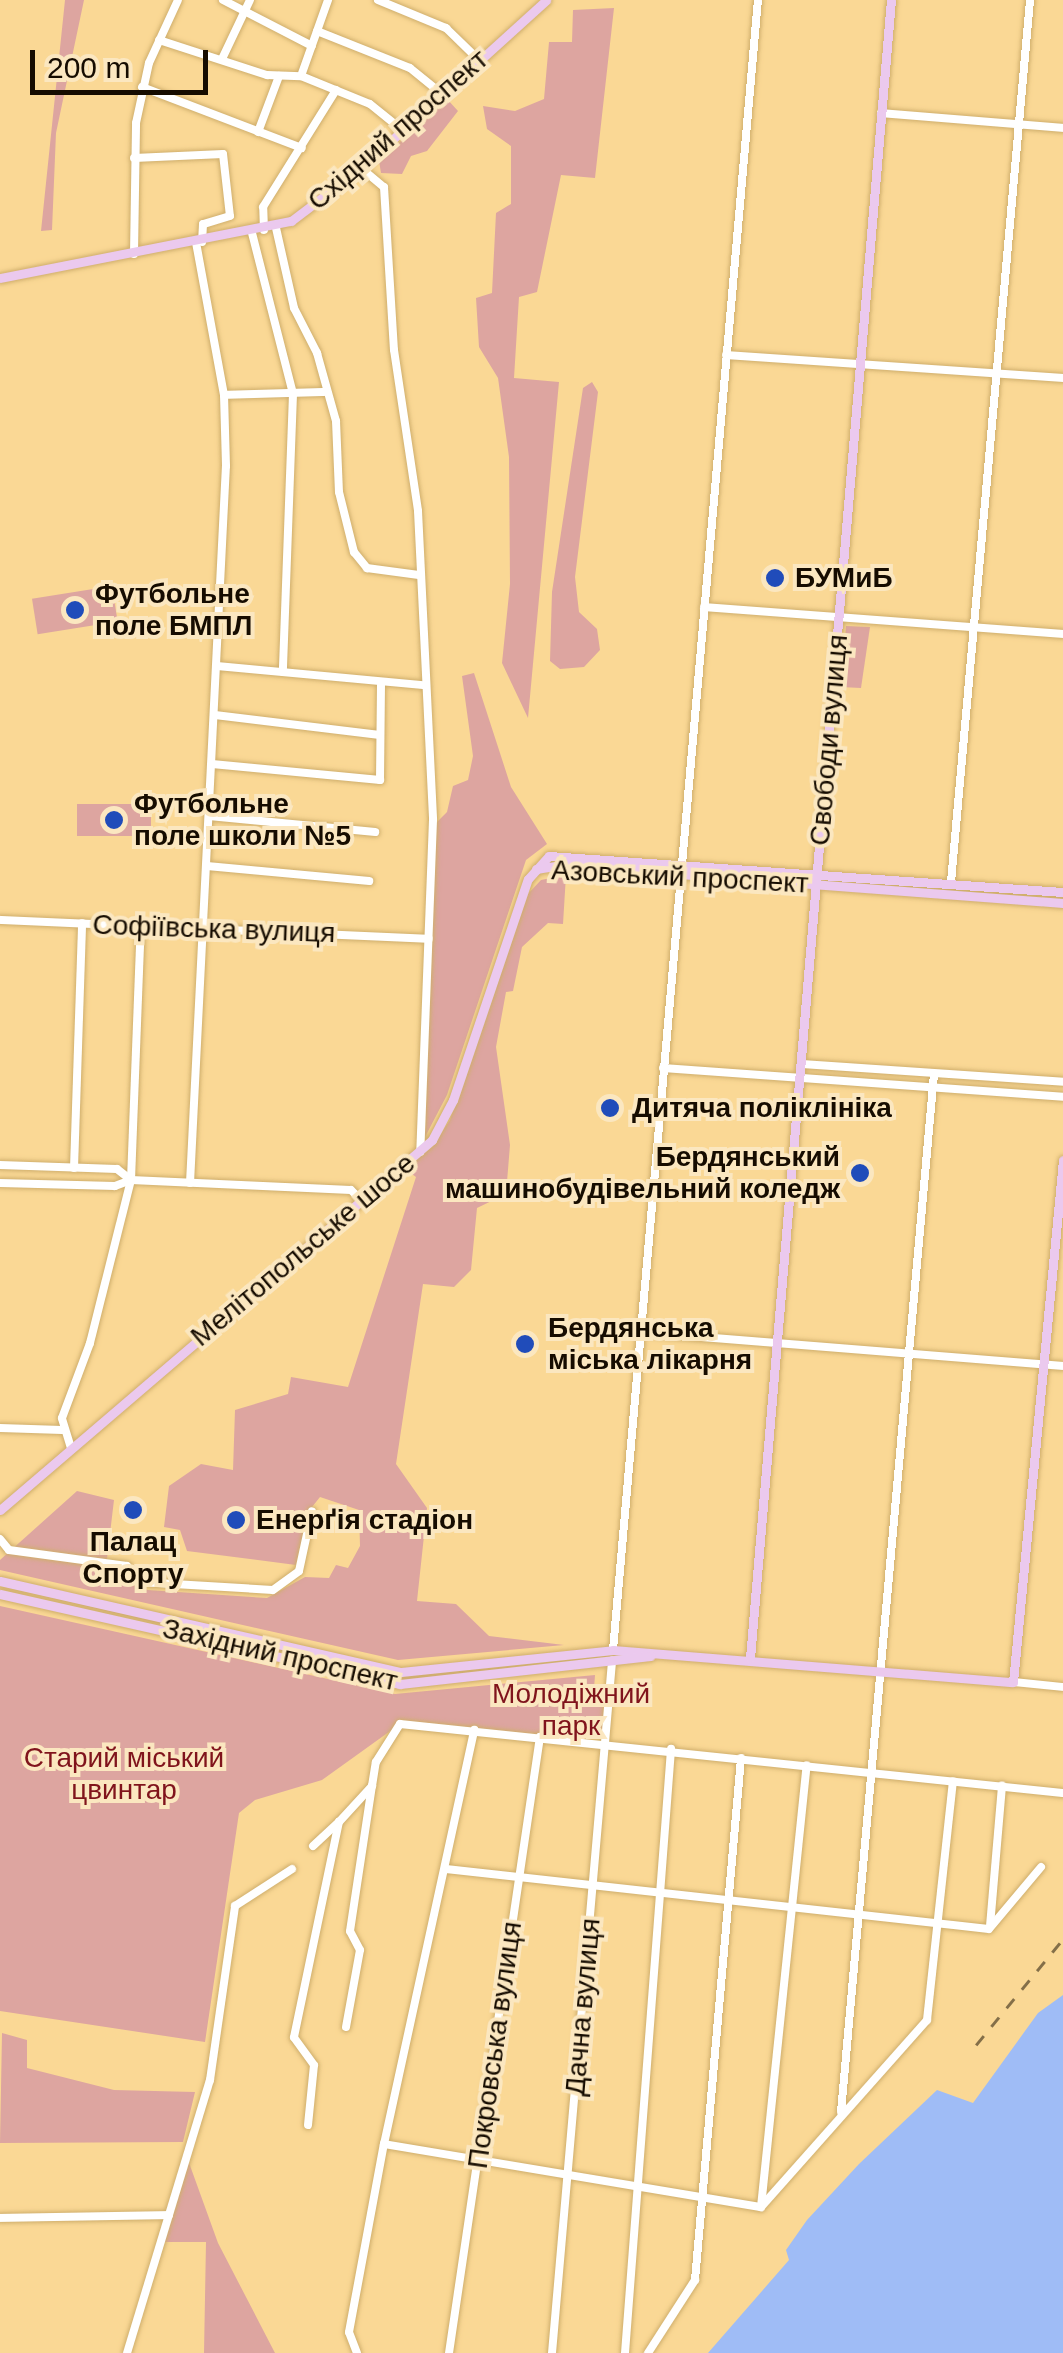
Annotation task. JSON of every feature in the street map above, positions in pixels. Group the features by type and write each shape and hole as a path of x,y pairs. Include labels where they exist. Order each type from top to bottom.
{"main road":[{"name":"Східний проспект","path":"0,278 276,228 361,168 546,0"},
{"name":"Свободи вулиця","path":"750,1658 891,0"},
{"name":"Азовський проспект","path":"533,870 564,852 818,872 1063,903"},
{"name":"Азовський проспект","path":"533,870 560,865 816,887 1063,892"},
{"name":"Мелітопольське шосе","path":"0,1510 420,1152 453,1100 533,870"},
{"path":"1013,1682 1063,1160"},
{"name":"Західний проспект","path":"0,1580 401,1672 682,1652 1013,1682"},
{"name":"Західний проспект","path":"0,1594 400,1684 613,1655"}],"street":[{"path":"134,254 134,158 142,88 178,0"},
{"path":"223,0 243,14 312,46"},
{"path":"222,60 250,0"},
{"path":"301,76 328,0"},
{"path":"378,0 446,28 479,60"},
{"name":"Дачна вулиця","path":"552,2353 758,0"},
{"path":"951,888 1030,0"},
{"path":"317,32 410,68 442,94"},
{"path":"159,40 279,76 301,76 336,90 402,129"},
{"path":"258,132 279,76"},
{"path":"142,88 302,148"},
{"path":"264,230 264,207 336,90"},
{"path":"881,113 1063,128"},
{"path":"134,158 223,154 230,216 203,224 199,242 224,395 217,666 190,1183"},
{"path":"361,168 384,187 385,248 414,466 433,824 420,1152"},
{"path":"276,228 294,308 317,353 354,552 367,568 419,575"},
{"path":"252,232 293,394 283,672"},
{"path":"726,355 1063,378"},
{"path":"224,395 326,392"},
{"path":"704,606 1063,634"},
{"path":"217,666 381,685 423,685"},
{"path":"212,764 380,780 381,685"},
{"path":"214,715 380,735"},
{"path":"209,816 375,832"},
{"path":"206,866 370,881"},
{"name":"Софіївська вулиця","path":"0,920 429,939"},
{"path":"74,1168 82,923"},
{"path":"71,1448 62,1430 131,1180 141,925"},
{"path":"802,1064 1063,1082"},
{"path":"663,1068 1063,1097"},
{"path":"840,2112 862,1916 934,1074"},
{"path":"0,1166 117,1169 131,1180"},
{"path":"0,1183 114,1186 131,1180 351,1190 361,1200"},
{"path":"640,1332 1063,1366"},
{"path":"0,1428 62,1430"},
{"path":"0,1540 9,1550 127,1566 140,1582 273,1590 299,1571 312,1512"},
{"name":"Західний проспект","path":"1013,1682 1063,1687"},
{"path":"346,2027 360,1950 350,1931 376,1762 400,1724 671,1749 1062,1793"},
{"path":"356,2353 350,2332 384,2144 474,1730"},
{"name":"Покровська вулиця","path":"449,2353 540,1737"},
{"path":"624,2353 671,1749"},
{"path":"648,2353 694,2280 741,1758"},
{"path":"760,2207 807,1766"},
{"path":"760,2207 840,2112 927,2020 953,1781"},
{"path":"313,1846 372,1786"},
{"path":"990,1929 1002,1786"},
{"path":"308,2125 314,2065 294,2037 339,1822"},
{"path":"990,1929 1041,1867"},
{"path":"127,2353 219,2038 235,1906 292,1869"},
{"path":"446,1869 519,1881 990,1929"},
{"path":"384,2144 760,2207"},
{"path":"0,2218 169,2215"}],"green space":[{"path":"65,0 84,0 56,133 52,230 41,231"},
{"path":"614,8 595,178 561,175 537,292 519,297 514,378 559,382 528,718 502,663 510,584 509,457 498,378 479,347 476,298 492,293 496,213 511,204 511,146 487,129 483,106 515,111 544,99 549,42 572,42 573,10"},
{"path":"447,99 458,111 427,151 411,156 402,174 381,173 379,161"},
{"path":"592,382 598,392 575,577 579,612 597,629 600,650 584,667 560,669 550,661 552,592 583,388"},
{"name":"Футбольне поле БМПЛ","path":"112,586 118,622 38,634 32,599"},
{"path":"846,626 870,627 861,688 841,687"},
{"path":"474,673 511,787 547,844 526,860 447,1095 425,1137 436,823 447,812 453,786 468,780 473,756 462,676"},
{"name":"Футбольне поле школи №5","path":"77,804 151,804 151,836 77,836"},
{"path":"566,875 563,924 548,923 522,947 513,991 506,992 496,1047 510,1145 506,1194 477,1208 471,1270 454,1287 423,1284 396,1464 427,1508 417,1601 456,1604 489,1636 564,1645 398,1660 0,1570 0,1560 77,1491 114,1500 106,1567 126,1570 135,1586 148,1590 267,1598 305,1577 329,1578 336,1565 348,1568 360,1546 359,1510 320,1497 308,1512 296,1565 187,1551 180,1530 164,1527 169,1486 201,1464 233,1470 235,1410 288,1394 291,1377 348,1387 416,1177 409,1172 390,1183 433,1146 450,1120 526,896 541,880"},
{"path":"0,1586 401,1676 596,1659 400,1680"},
{"name":"Старий міський цвинтар","path":"0,1606 395,1694 595,1675 594,1689 605,1690 601,1739 400,1724 322,1780 255,1800 239,1813 205,2042 0,2011"},
{"path":"2,2033 27,2040 27,2068 114,2090 195,2092 183,2142 0,2143"},
{"path":"188,2160 218,2243 275,2353 204,2353 206,2242 164,2242"}],"water":[{"path":"1063,1995 1063,2353 708,2353 789,2260 786,2250 807,2220 859,2164 937,2090 973,2103 1038,2013"}],"railway":[{"path":"976,2045 1063,1939"}],"place":[{"name":"БУМиБ","path":"775,578"},
{"name":"Футбольне поле БМПЛ","path":"75,610"},
{"name":"Футбольне поле школи №5","path":"114,820"},
{"name":"Дитяча поліклініка","path":"610,1108"},
{"name":"Бердянський машинобудівельний коледж","path":"860,1173"},
{"name":"Бердянська міська лікарня","path":"525,1344"},
{"name":"Палац Спорту","path":"133,1510"},
{"name":"Енерґія стадіон","path":"236,1520"}],"park label":[{"name":"Молодіжний парк","path":"571,1710"}]}
